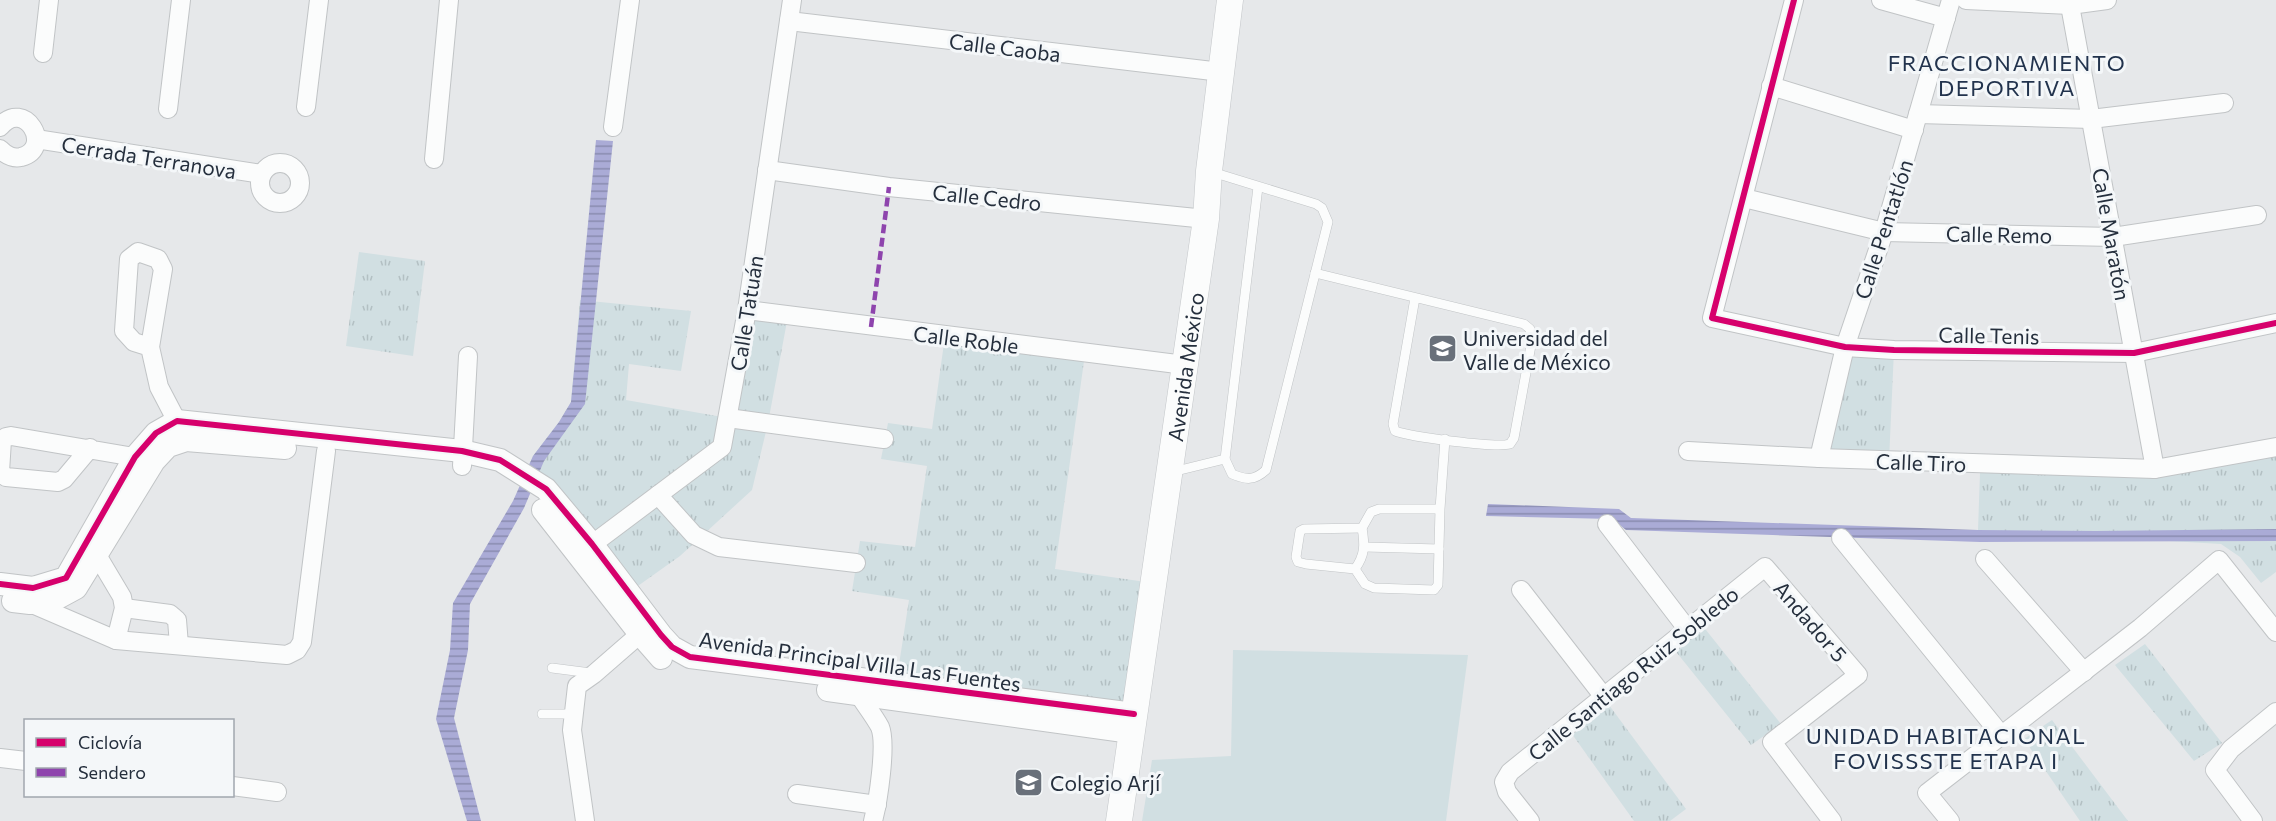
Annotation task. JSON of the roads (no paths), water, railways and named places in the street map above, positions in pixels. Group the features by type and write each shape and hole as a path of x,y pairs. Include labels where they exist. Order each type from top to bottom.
{"main road":[{"name":"Avenida México","path":"1119,821 1206,219 1209,171 1230,0"}],"street":[{"path":"44,53 49,0"},
{"path":"168,109 181,0"},
{"path":"306,107 319,0"},
{"path":"434,159 449,0"},
{"path":"613,127 630,0"},
{"name":"Calle Tatuán","path":"585,549 722,447 747,310 792,0"},
{"path":"1744,198 1794,0"},
{"path":"1881,0 1946,18"},
{"name":"Calle Pentatlón","path":"1819,458 1845,347 1884,232 1952,0"},
{"path":"1966,0 2070,3 2107,0"},
{"name":"Calle Maratón","path":"2070,3 2155,469"},
{"name":"Calle Caoba","path":"789,21 1221,72"},
{"path":"1771,86 1916,122 2091,119 2224,103"},
{"path":"0,127 10,119 25,120 35,132 36,139 34,147 22,157 7,156 0,149"},
{"name":"Cerrada Terranova","path":"36,139 262,174"},
{"name":"Calle Cedro","path":"768,170 889,187 1206,219"},
{"name":"Calle Remo","path":"1744,198 1884,232 2113,237 2257,215"},
{"name":"Calle Tenis","path":"1744,198 1712,318 1845,347 1894,350 2134,353 2276,322"},
{"path":"0,584 33,588 66,578 144,459 168,446 182,431 159,387 150,347 163,268 158,259 138,252 129,259 124,332 134,342 150,347"},
{"name":"Calle Roble","path":"747,310 1185,365"},
{"path":"462,459 468,356"},
{"path":"728,418 884,440"},
{"name":"Avenida Principal Villa Las Fuentes","path":"182,431 326,451 462,459"},
{"name":"Avenida Principal Villa Las Fuentes","path":"182,431 462,459 498,475 533,498 585,549 672,647 690,657 1132,723"},
{"path":"90,448 64,479 58,482 6,477 0,472 2,440 6,437 90,448 144,459"},
{"name":"Calle Tiro","path":"1688,452 2155,469 2276,447"},
{"path":"30,603 116,640 287,655 297,650 302,642 326,451"},
{"path":"0,600 30,603 52,601 76,588 97,555 144,459"},
{"path":"658,495 694,536 719,548 856,563"},
{"path":"1607,524 1688,630"},
{"path":"1841,538 2002,736"},
{"name":"Avenida Principal Villa Las Fuentes","path":"585,549 640,634 662,659 685,668 859,695 1132,723"},
{"path":"97,555 122,597 124,608 116,640"},
{"path":"1985,559 2084,672"},
{"path":"1950,821 1927,793 2140,628 2218,560 2276,632"},
{"name":"Calle Santiago Ruiz Sobledo","path":"1530,821 1507,792 1504,782 1510,772 1765,567"},
{"name":"Andador 5","path":"1765,567 1858,675 1772,742 1832,821"},
{"path":"1521,590 1604,697"},
{"path":"124,608 170,614 177,620 179,645"},
{"path":"585,821 572,730 577,686 640,634"},
{"path":"797,794 875,813 882,768 881,729 859,695"},
{"path":"2253,821 2216,770 2231,749 2276,712"},
{"path":"0,758 24,761"},
{"path":"234,786 277,792"}],"lane":[{"path":"1209,171 1258,188 1316,204 1322,208 1328,222 1266,470 1257,478 1245,479 1232,474 1225,459 1258,188"},
{"path":"1315,273 1524,324 1530,329 1532,340 1514,438 1510,444 1504,446 1402,434 1395,431 1393,424 1415,298"},
{"path":"1362,528 1308,528 1300,531 1296,557 1298,562 1355,569 1365,584 1374,588 1434,590 1438,585 1445,439"},
{"path":"1169,473 1225,459"},
{"path":"1355,569 1362,559 1365,547 1362,528 1371,512 1379,509 1440,509"},
{"path":"1365,547 1439,549"},
{"path":"552,668 594,674"},
{"path":"542,714 573,714"}],"water":[{"path":"596,140 613,141 585,404 544,461 524,508 470,604 468,650 454,718 481,821 467,821 436,719 450,650 453,603 513,501 533,456 571,402"},
{"path":"1488,504 1619,509 1631,518 1978,530 2276,529 2276,541 1980,542 1626,530 1612,519 1486,516"}],"place":[{"name":"Universidad del Valle de México","path":"1442,349"},
{"name":"Colegio Arjí","path":"1029,782"}],"district":[{"name":"FRACCIONAMIENTO DEPORTIVA","path":"2007,74"},
{"name":"UNIDAD HABITACIONAL FOVISSSTE ETAPA I","path":"1946,748"}]}
